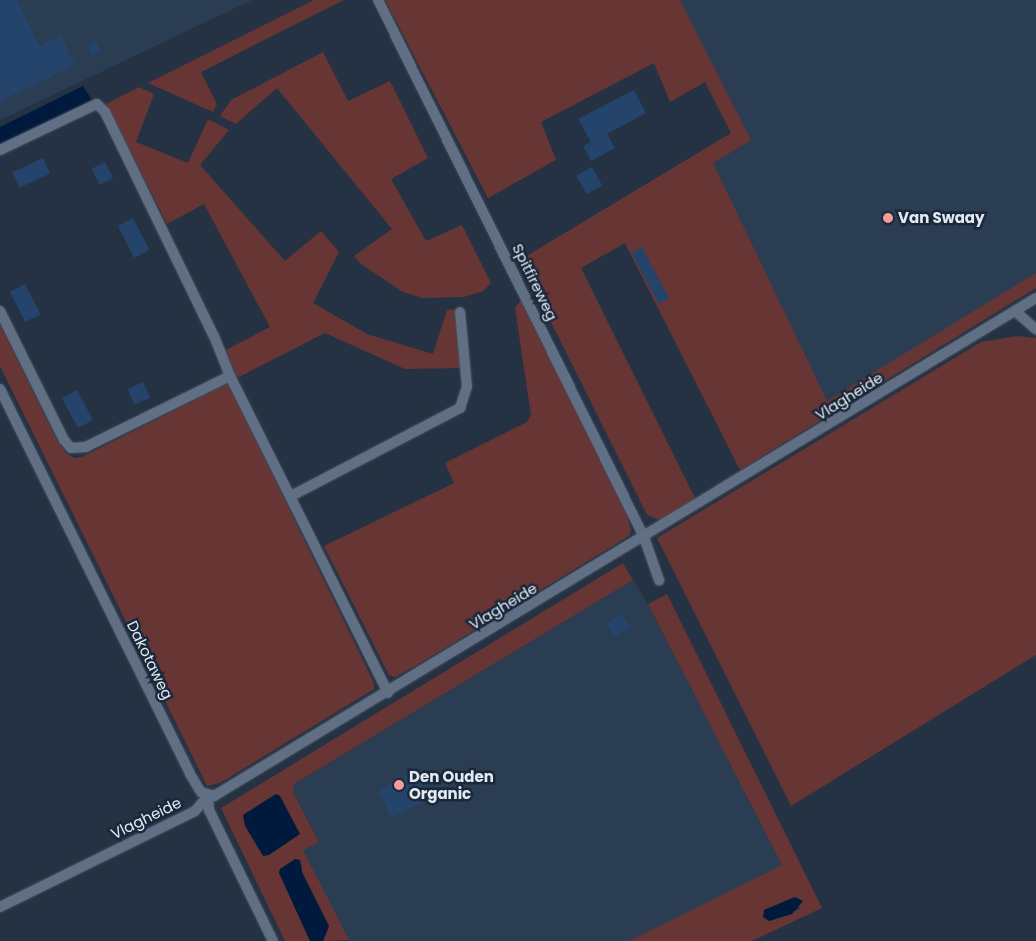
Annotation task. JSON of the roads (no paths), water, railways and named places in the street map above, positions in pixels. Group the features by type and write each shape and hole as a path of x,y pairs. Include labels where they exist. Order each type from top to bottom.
{"street":[{"name":"Spitfireweg","path":"378,0 644,537 659,580"},
{"path":"0,150 97,104 104,112 205,318 230,376 388,693"},
{"name":"Vlagheide","path":"0,907 195,811 208,796 220,795 1036,298"},
{"path":"1015,311 1036,329"},
{"path":"0,312 64,440 71,448 86,447 230,376"},
{"path":"291,496 460,408 467,387 460,312"},
{"name":"Dakotaweg","path":"0,389 190,774 198,789 208,796 209,810 273,941"}],"water":[{"path":"83,86 92,100 0,144 0,127"},
{"path":"276,794 280,796 300,834 269,855 263,856 245,826 243,815"},
{"path":"295,859 300,860 302,872 329,926 323,941 310,941 279,873 280,869"},
{"path":"795,897 803,901 792,914 769,921 763,917 764,910"}],"place":[{"name":"Van Swaay","path":"888,218"},
{"name":"Den Ouden Organic","path":"399,785"}]}
